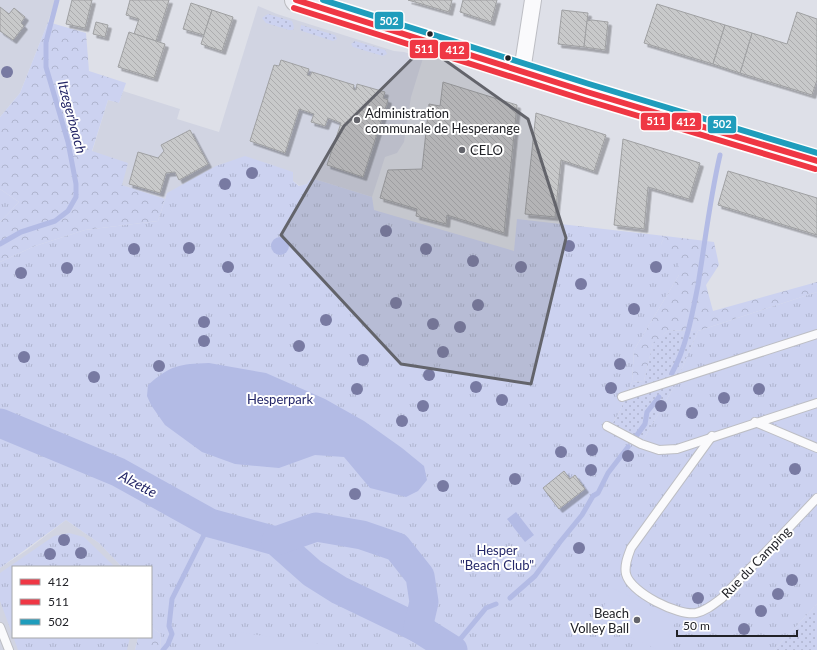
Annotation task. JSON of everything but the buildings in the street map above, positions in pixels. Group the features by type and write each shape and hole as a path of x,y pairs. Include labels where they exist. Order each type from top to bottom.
{"main road":[{"path":"296,0 522,71 817,160"}],"street":[{"path":"522,71 533,0"}],"lane":[{"path":"622,397 817,334"},
{"path":"607,426 641,444 659,450 677,448 817,403"},
{"path":"756,422 817,448"},
{"name":"Rue du Camping","path":"712,436 631,548 626,562 626,575 632,586 647,597 680,611 695,613 707,609 722,598 817,498"},
{"path":"0,627 9,650"}],"highlighted area":[{"path":"425,46 528,119 566,238 531,384 401,364 281,235 344,126"}],"shaded area":[{"path":"0,0 55,0 20,93 0,117"},
{"path":"258,6 277,14 394,51 404,52 423,58 411,97 404,142 397,153 385,157 372,197 311,178 307,184 300,186 293,181 293,172 167,193 165,199 121,185 92,152 108,100 119,103 123,91 180,109 177,119 219,132"},
{"path":"276,237 284,237 289,242 287,253 284,255 276,255 271,250 271,242"},
{"path":"209,363 266,373 325,399 364,421 402,448 424,466 427,480 418,491 406,497 370,488 344,457 315,455 279,468 235,464 202,452 165,425 151,405 147,396 148,385 163,373 183,365"},
{"path":"0,419 75,453 0,428"},
{"path":"516,512 534,535 525,542 507,519"},
{"path":"66,520 99,543 121,566 12,566 12,638 138,638 135,650 0,650 0,568 27,550"}],"green space":[{"path":"268,14 292,21 294,27 293,30 266,23 262,18"},
{"path":"48,22 86,33 89,71 126,83 119,103 108,100 92,151 128,163 122,185 165,199 158,221 85,230 35,246 0,262 0,222 19,202 0,189 0,117 20,93"},
{"path":"301,25 335,35 337,39 333,41 302,31 300,30"},
{"path":"355,41 385,50 387,54 383,56 353,47 351,44"},
{"name":"Hesperpark","path":"245,156 293,172 293,181 299,186 307,184 311,178 372,197 374,210 514,251 517,219 665,236 661,244 679,252 679,275 634,350 632,382 619,413 608,430 639,447 674,387 698,331 817,292 817,604 774,650 160,650 161,634 152,628 152,566 121,566 99,543 66,520 0,568 0,262 35,246 85,230 158,221 167,193 216,166"},
{"path":"0,189 19,202 0,222"},
{"path":"665,236 714,242 719,265 706,285 713,311 817,282 817,292 698,331 669,330 653,343 644,381 632,382 634,350 679,275 661,244"},
{"path":"669,330 698,331 674,387 639,447 608,431 619,413 632,382 644,381 653,342"},
{"path":"69,533 84,537 114,566 12,566 12,633 0,601 0,573 54,536"},
{"name":"Beach Volley Ball","path":"612,588 677,618 662,650 658,650 597,622"},
{"path":"817,604 817,650 774,650"},
{"path":"152,628 161,634 160,650 135,650 138,638 152,638"},
{"path":"237,632 337,646 336,650 235,650"},
{"path":"13,638 130,638 127,650 18,650"}],"waterway":[{"name":"Itzegerbaach","path":"0,244 21,232 55,221 68,211 76,197 76,184 68,142 46,67 46,42 57,0"},
{"path":"672,373 682,352 691,319 698,285 710,204 720,155"},
{"path":"637,435 645,424 647,412 659,397"},
{"name":"Alzette","path":"0,423 118,472 210,523 276,541 312,573 339,590 418,628 453,650"},
{"path":"510,598 535,576 582,515 593,496 598,493 608,473 628,447"},
{"path":"163,650 168,644 172,634 169,626 172,599 210,523"},
{"name":"Alzette","path":"276,541 316,527 362,535 397,547 420,576 424,602 418,628"},
{"path":"452,649 486,608 496,604"}],"transit line":[{"name":"412","path":"296,0 587,92 817,161"},
{"name":"502","path":"323,0 589,84 817,153"},
{"name":"511","path":"294,8 585,100 815,169"}],"place":[{"name":"Administration communale de Hesperange","path":"357,120"},
{"name":"CELO","path":"462,150"},
{"name":"Beach Volley Ball","path":"637,620"}],"park label":[{"name":"Hesper \"Beach Club\"","path":"497,558"}]}
